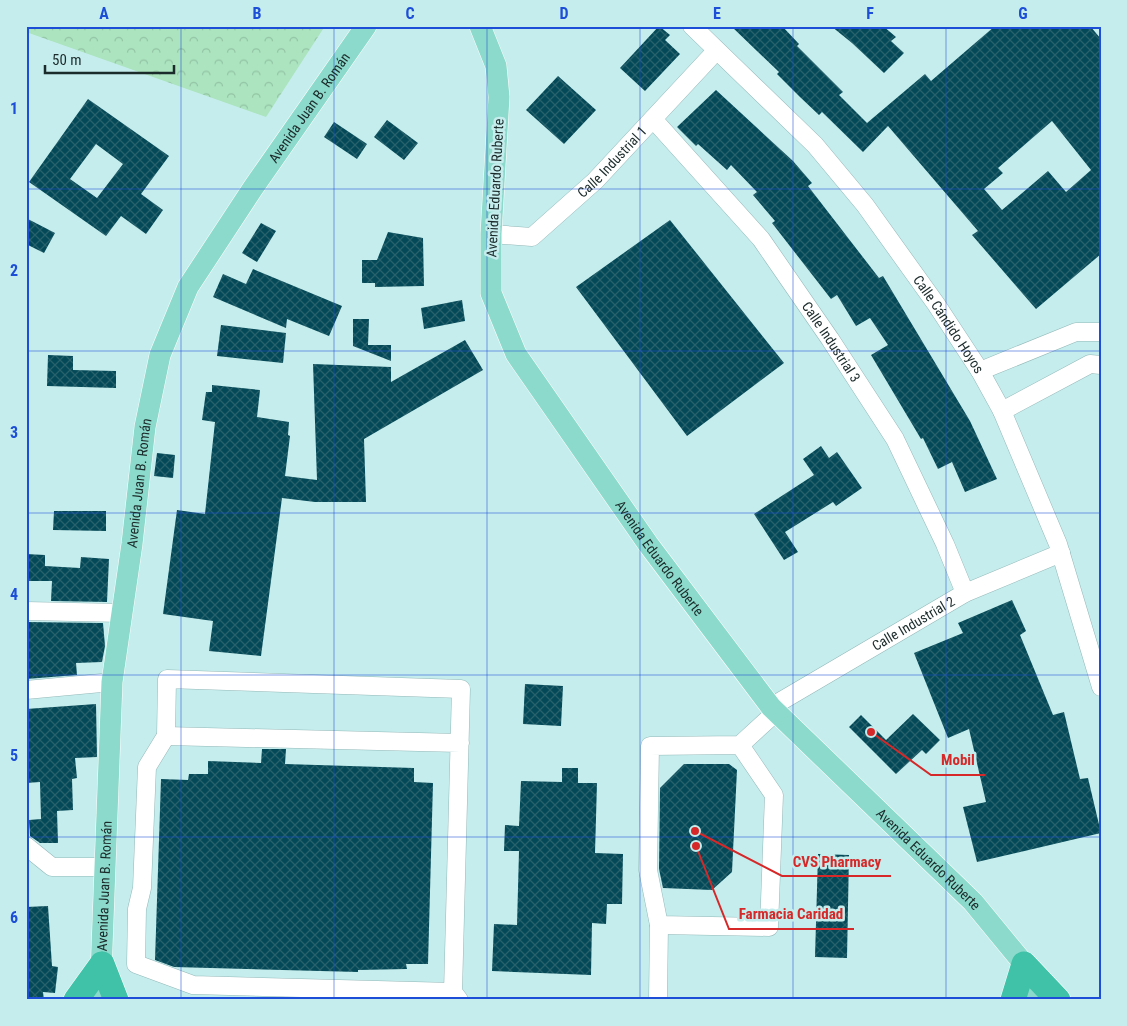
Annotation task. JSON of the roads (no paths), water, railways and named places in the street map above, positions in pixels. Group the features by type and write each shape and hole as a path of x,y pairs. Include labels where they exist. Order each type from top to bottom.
{"highway":[{"path":"76,1000 102,964"},
{"path":"102,964 116,1000"},
{"path":"1013,1000 1024,964 1058,1000"}],"main road":[{"name":"Avenida Juan B. Román","path":"100,1000 112,682 145,427 160,355 188,287 253,188 366,26"},
{"name":"Avenida Eduardo Ruberte","path":"480,26 496,66 498,97 498,132 491,234 491,293 516,354 648,544 774,709 973,902 1024,964 1038,1000"},
{"path":"488,26 496,66"}],"street":[{"name":"Calle Cándido Hoyos","path":"692,26 815,145 866,204 980,371 1002,411 1061,552 1101,686"},
{"name":"Calle Industrial 1","path":"491,234 532,237 595,181 716,51"},
{"name":"Calle Industrial 3","path":"653,119 761,239 830,339 895,439 945,544 965,592"},
{"path":"980,371 1076,332 1101,332"},
{"path":"1002,411 1090,364 1101,365"},
{"name":"Calle Industrial 2","path":"740,745 774,709 965,592 1061,552"},
{"path":"26,611 122,613"},
{"path":"167,679 461,689 460,743 456,996 193,985 136,964 137,909 142,888 147,767 166,736 167,679"},
{"path":"26,690 112,682"},
{"path":"166,736 460,743"},
{"path":"658,1000 659,925 648,870 650,746 711,747 740,745 774,795 769,927 659,925"},
{"path":"26,846 52,867 105,867"}],"place":[{"name":"Mobil","path":"871,732"},
{"name":"CVS Pharmacy","path":"695,831"},
{"name":"Farmacia Caridad","path":"696,846"}]}
